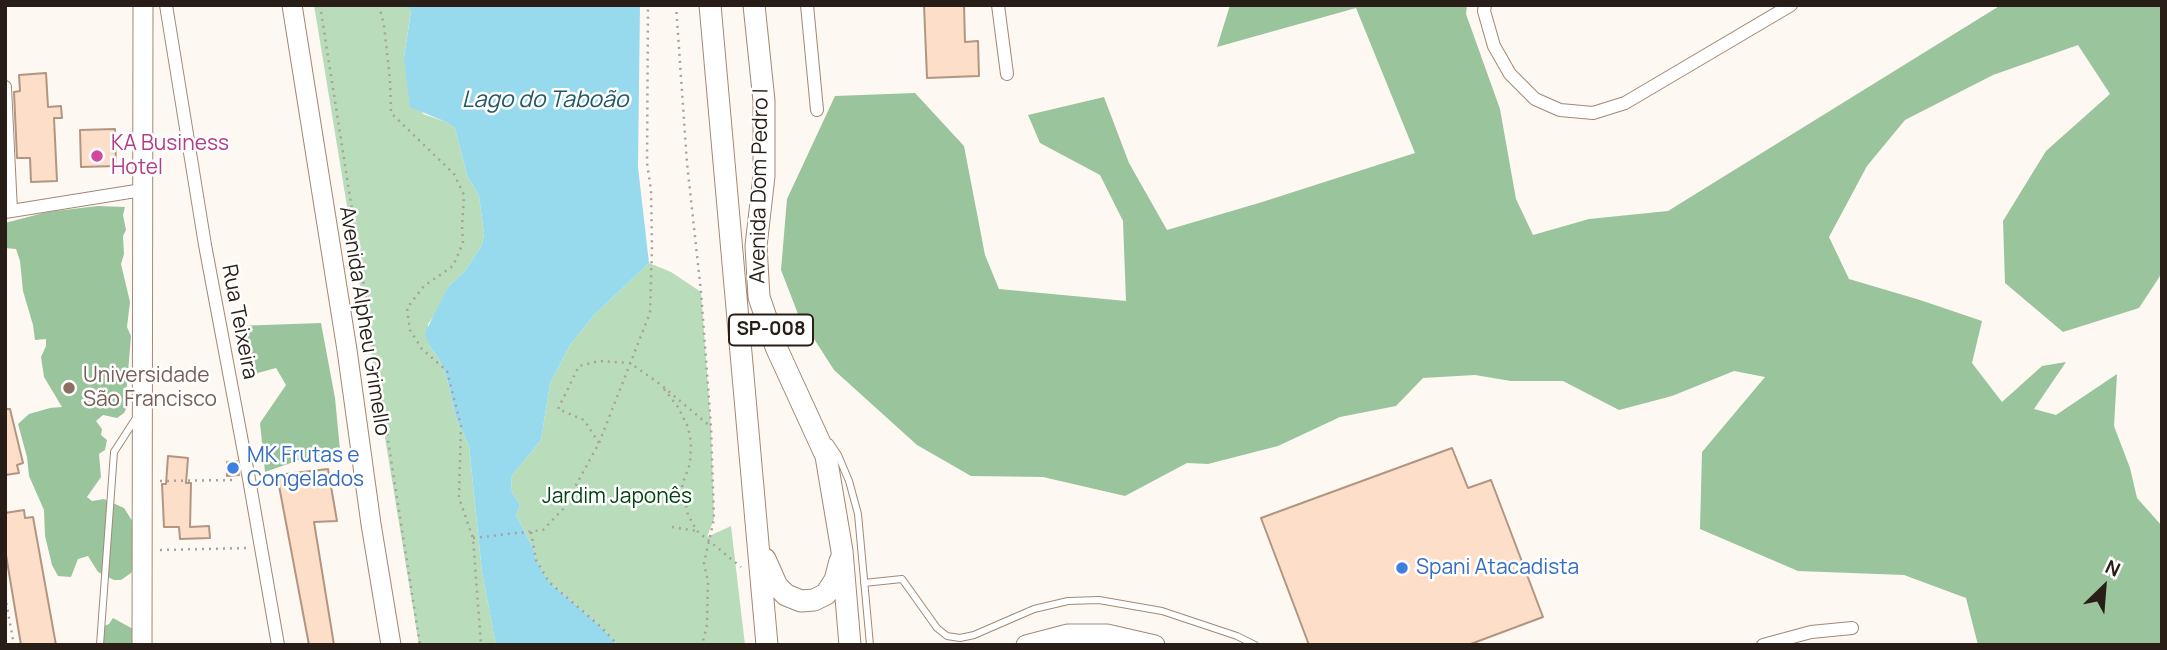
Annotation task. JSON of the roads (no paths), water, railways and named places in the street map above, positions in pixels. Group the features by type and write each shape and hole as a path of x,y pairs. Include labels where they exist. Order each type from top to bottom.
{"main road":[{"name":"Avenida Dom Pedro I","path":"710,5 767,645"},
{"name":"Avenida Dom Pedro I","path":"754,5 764,101 764,176 756,246 759,297 776,347 826,456 842,551 850,645"},
{"path":"759,547 777,586 786,595 801,601 814,600 827,594 835,580 842,551"}],"street":[{"path":"142,645 144,5"},
{"name":"Rua Teixeira","path":"166,5 207,258 278,645"},
{"name":"Avenida Alpheu Grimello","path":"292,5 391,645"},
{"path":"807,5 817,110"},
{"path":"998,5 1007,74"},
{"path":"1485,5 1484,11 1494,46 1510,74 1535,99 1560,110 1593,113 1625,103 1791,5"},
{"path":"5,87 8,212 142,190"},
{"path":"1763,645 1811,632 1852,628"},
{"path":"1026,645 1068,634 1107,634 1155,645"}],"lane":[{"path":"791,381 838,455 849,481 858,514 870,645"},
{"path":"100,645 114,452 143,407"},
{"path":"864,583 902,579 937,628 947,636 960,638 974,635 1034,609 1068,601 1099,600 1162,611 1237,636 1255,645"}],"water":[{"name":"Lago do Taboão","path":"408,5 640,5 638,167 649,263 594,315 570,345 550,384 541,440 511,477 512,492 520,505 516,515 549,582 618,645 496,645 482,572 469,446 456,418 447,379 425,333 448,287 465,271 482,245 484,234 479,196 467,175 455,128 410,107 404,58 411,11"}],"place":[{"name":"KA Business Hotel","path":"97,156"},
{"name":"Universidade São Francisco","path":"69,388"},
{"name":"MK Frutas e Congelados","path":"233,468"},
{"name":"Spani Atacadista","path":"1402,568"}],"park label":[{"name":"Jardim Japonês","path":"617,497"}]}
